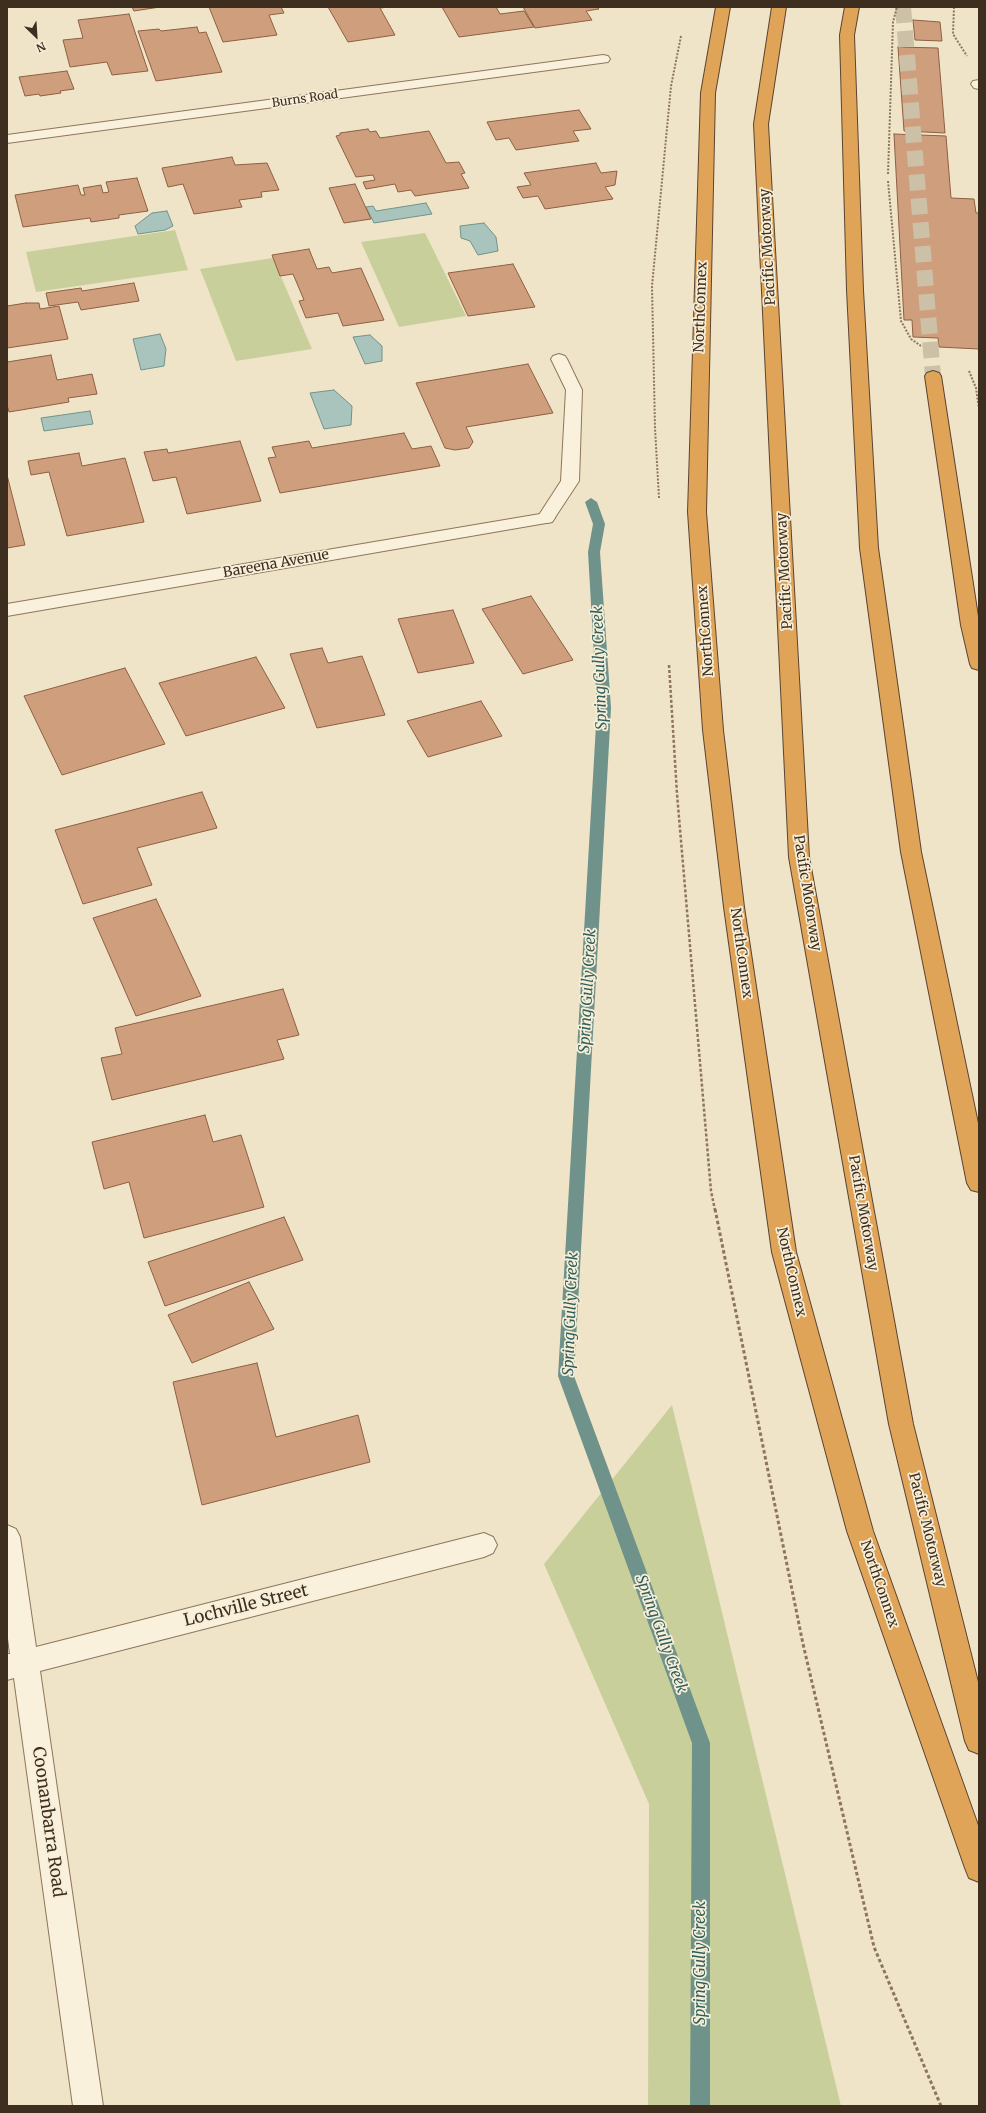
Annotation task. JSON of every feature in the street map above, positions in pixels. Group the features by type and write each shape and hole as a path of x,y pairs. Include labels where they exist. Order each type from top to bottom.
{"highway":[{"name":"NorthConnex","path":"723,7 708,93 697,512 713,730 734,907 784,1252 860,1531 979,1868"},
{"name":"Pacific Motorway","path":"779,7 761,124 799,857 901,1424 979,1741"},
{"path":"852,7 847,43 855,290 869,548 911,852 979,1182"},
{"path":"933,376 970,625 979,664"}],"street":[{"name":"Burns Road","path":"7,139 603,59"},
{"name":"Bareena Avenue","path":"7,610 546,518 570,481 574,390 558,360"},
{"name":"Coonanbarra Road","path":"7,1537 16,1665 88,2106"},
{"name":"Lochville Street","path":"16,1665 484,1545"}],"path":[{"path":"897,7 893,22 888,178 901,321"},
{"path":"954,7 953,34 966,55 979,85"},
{"path":"970,372 976,388 979,409"}],"green space":[{"path":"175,230 188,270 36,292 26,252"},
{"path":"425,233 466,316 399,327 361,242"},
{"path":"273,258 312,349 236,361 200,269"},
{"path":"672,1405 841,2106 648,2106 649,1804 544,1564"}],"water":[{"path":"426,203 432,214 374,223 366,207 373,206 376,211"},
{"path":"167,211 173,226 165,230 138,234 135,226 152,213"},
{"path":"484,223 496,237 498,251 478,255 470,241 461,238 460,226"},
{"path":"160,334 166,349 164,366 141,370 133,339"},
{"path":"370,335 382,346 382,361 365,364 353,337"},
{"path":"334,390 352,406 351,425 324,429 310,393"},
{"path":"90,411 93,424 44,431 41,418"}],"building":[{"path":"132,7 160,7 134,11"},
{"path":"209,7 281,7 284,13 269,15 277,35 223,42"},
{"path":"328,7 389,7 380,8 395,35 348,42"},
{"path":"442,7 496,7 500,14 524,11 534,27 459,37"},
{"path":"523,7 597,7 599,9 586,11 592,20 535,28"},
{"path":"129,14 148,71 112,75 107,62 70,67 63,40 83,38 78,20"},
{"path":"913,20 940,22 942,41 915,40"},
{"path":"197,27 199,33 206,32 222,72 156,81 138,31 159,29 161,31"},
{"path":"898,47 938,48 945,133 904,131"},
{"path":"67,71 74,89 60,91 61,93 40,96 39,94 25,96 19,77"},
{"path":"579,110 591,129 573,131 579,141 516,150 509,138 496,140 487,122"},
{"path":"368,129 370,132 376,131 380,138 429,131 446,163 459,162 465,173 461,174 469,188 415,196 411,190 398,192 395,184 366,189 363,182 375,180 373,175 356,177 336,136 340,135 340,133"},
{"path":"894,134 946,136 951,198 974,199 976,213 979,213 979,349 939,347 938,338 913,337 912,320 904,320"},
{"path":"232,157 235,165 267,163 279,190 261,192 262,197 239,200 242,207 194,214 183,184 168,187 162,168"},
{"path":"596,163 601,173 617,171 615,185 605,187 613,199 545,209 538,196 523,198 517,187 531,185 524,173"},
{"path":"137,178 148,211 119,215 119,218 91,222 90,218 23,227 15,195 78,185 81,195 85,195 83,188 101,185 103,193 109,192 106,182"},
{"path":"355,184 371,219 344,223 329,188"},
{"path":"309,249 317,269 329,267 332,273 361,268 384,320 343,326 338,313 306,318 299,301 304,300 293,274 280,276 272,255"},
{"path":"513,264 535,307 468,316 448,273"},
{"path":"134,283 139,301 81,310 78,302 49,306 46,293 81,288 82,291"},
{"path":"26,303 39,303 40,309 59,306 68,339 7,348 7,306"},
{"path":"51,355 57,380 92,374 97,394 68,398 69,402 9,412 7,405 7,362"},
{"path":"528,364 553,413 466,427 473,442 469,448 455,450 445,448 416,383"},
{"path":"404,433 412,449 431,446 440,466 280,493 268,458 276,457 272,447 309,441 312,448"},
{"path":"240,441 261,501 187,514 176,477 153,481 144,452 167,449 168,453"},
{"path":"79,453 82,466 125,458 144,522 67,536 49,472 31,475 28,461"},
{"path":"7,475 25,545 7,548"},
{"path":"531,596 573,660 523,674 482,609"},
{"path":"453,610 474,663 418,673 398,619"},
{"path":"322,648 328,663 362,656 385,715 317,728 290,654"},
{"path":"256,657 285,708 186,736 159,683"},
{"path":"125,668 165,744 62,775 24,696"},
{"path":"481,701 502,736 428,757 407,721"},
{"path":"202,792 217,828 137,848 152,885 83,904 55,830"},
{"path":"156,899 201,996 136,1016 93,918"},
{"path":"283,989 299,1035 277,1040 284,1059 112,1100 101,1058 122,1054 115,1028"},
{"path":"205,1115 213,1142 241,1135 264,1207 144,1238 129,1182 104,1189 92,1142"},
{"path":"284,1217 303,1260 165,1306 148,1262"},
{"path":"249,1282 274,1329 192,1363 168,1315"},
{"path":"257,1363 276,1437 358,1415 370,1462 202,1505 173,1382"}],"waterway":[{"name":"Spring Gully Creek","path":"591,502 599,524 594,552 604,708 566,1376 701,1743 700,2106"}],"tunnel":[{"path":"903,7 933,376"}]}
